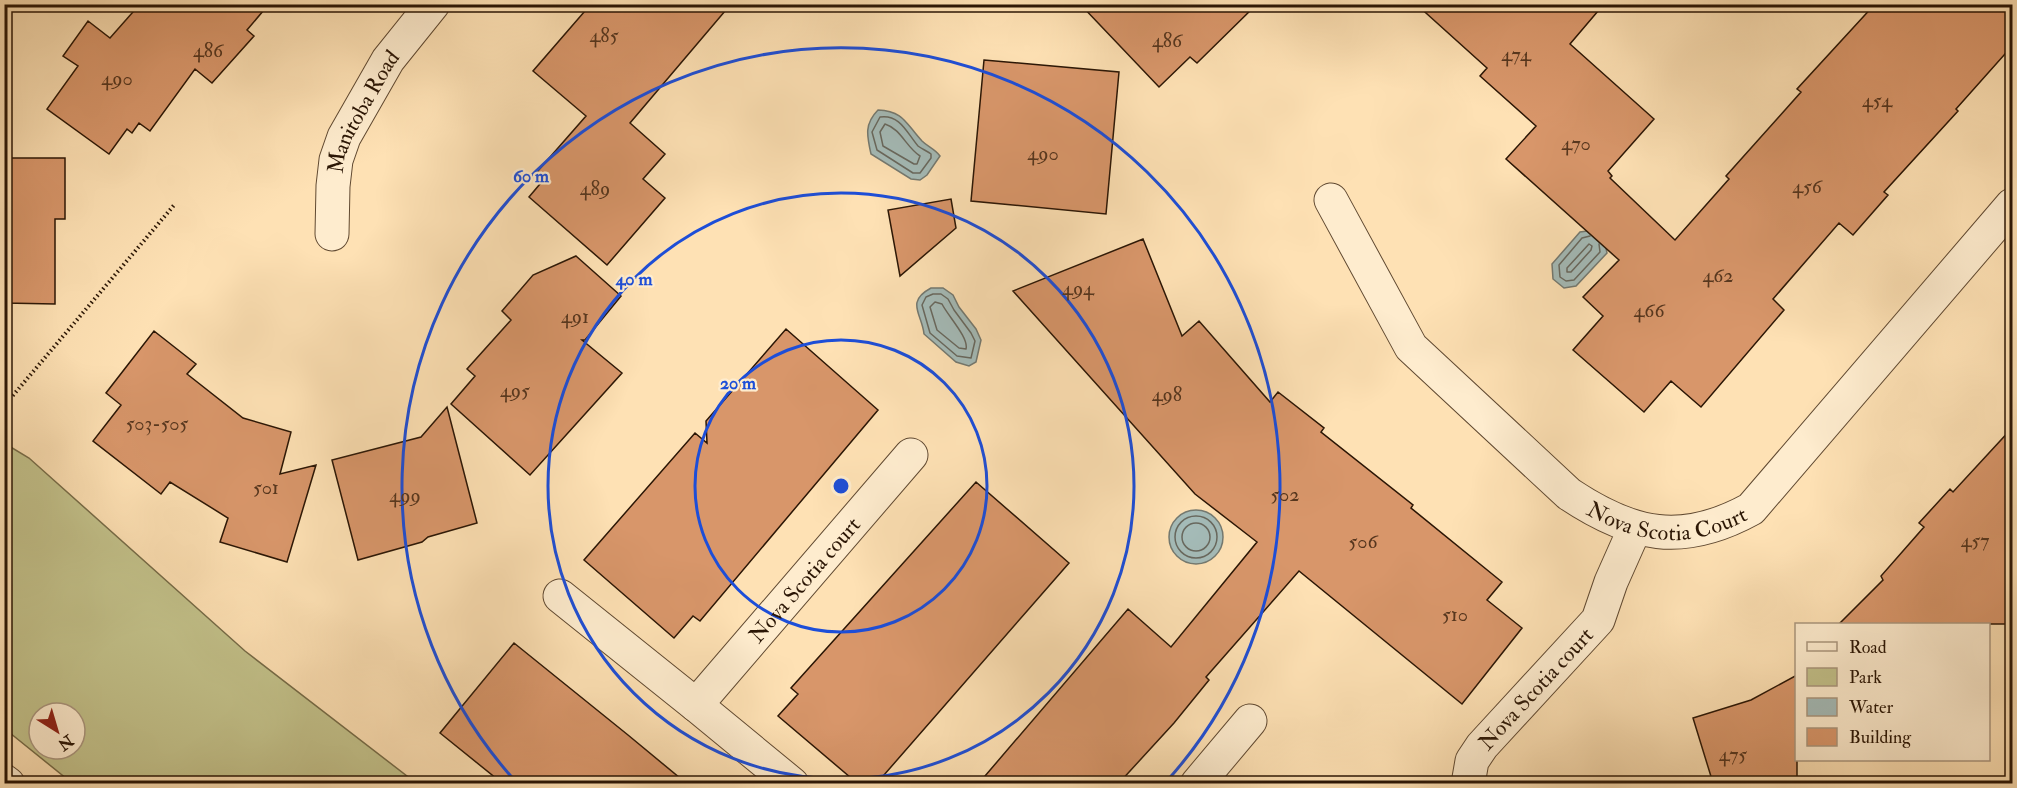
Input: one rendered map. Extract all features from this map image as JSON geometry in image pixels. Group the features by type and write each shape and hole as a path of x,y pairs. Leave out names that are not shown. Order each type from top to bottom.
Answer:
{"street":[{"name":"Manitoba Road","path":"332,234 336,160 344,137 388,60 433,4"},
{"name":"Nova Scotia Court","path":"1331,200 1412,348 1569,494 1597,513 1635,528 1671,532 1700,530 1728,522 1751,509 2013,205"},
{"name":"Nova Scotia court","path":"696,705 911,455"},
{"name":"Nova Scotia court","path":"1468,783 1472,761 1482,746 1598,621 1611,582 1635,528"},
{"path":"560,596 792,783"},
{"path":"1197,783 1250,722"}],"path":[{"path":"4,406 175,204"}],"green space":[{"path":"4,443 29,458 245,651 416,783 72,783 45,761 87,761 87,701 27,701 27,747 5,729"}],"water":[{"path":"878,110 899,116 922,141 940,156 927,175 920,180 911,179 871,154 868,131 870,120"},
{"path":"1595,230 1604,239 1607,253 1576,286 1564,288 1553,279 1552,264 1580,232"},
{"path":"931,288 943,288 953,295 976,329 981,340 976,362 969,366 956,362 924,334 917,303 923,293"},
{"path":"1191,510 1201,510 1211,514 1219,522 1223,537 1219,552 1211,560 1201,564 1191,564 1181,560 1173,552 1169,542 1169,532 1173,522 1181,514"}],"building":[{"path":"140,4 269,4 247,30 254,36 212,83 195,69 150,131 139,123 132,133 127,129 109,154 47,109 78,66 63,56 88,21 110,38"},
{"path":"591,4 731,4 630,123 665,154 643,179 665,198 607,265 529,197 545,178 537,172 586,116 533,71"},
{"path":"1080,4 1257,4 1197,63 1190,57 1159,87"},
{"path":"1416,4 1604,4 1570,44 1654,119 1608,171 1612,176 1610,178 1675,240 1729,179 1726,176 1801,92 1797,89 1875,4 2013,4 2013,45 1956,109 1958,111 1884,192 1888,195 1853,235 1839,223 1773,299 1784,310 1701,407 1671,381 1644,412 1573,350 1603,316 1583,297 1619,260 1506,159 1536,126 1480,76 1487,68"},
{"path":"984,60 1119,72 1106,214 971,201"},
{"path":"4,158 65,158 65,219 55,219 55,304 4,303"},
{"path":"951,199 956,228 900,276 888,210"},
{"path":"1143,239 1182,336 1199,321 1270,402 1278,392 1324,428 1321,432 1413,505 1411,508 1502,582 1487,600 1522,628 1462,704 1299,571 1206,677 1209,680 1174,723 1119,783 979,783 1128,609 1171,647 1257,542 1195,494 1013,291"},
{"path":"576,256 621,296 585,340 582,340 622,373 530,475 451,404 475,376 467,369 511,320 502,311 533,275"},
{"path":"786,329 878,410 700,621 693,616 674,638 584,560 695,433 707,443 706,421"},
{"path":"154,331 196,364 187,374 243,418 291,432 280,474 316,465 287,562 220,542 228,518 170,482 161,494 93,441 121,405 106,393"},
{"path":"447,407 477,523 428,537 422,542 358,560 332,460 421,437"},
{"path":"2013,427 2013,624 1840,623 1883,580 1881,576 1924,527 1919,523 1950,489 1953,492"},
{"path":"976,482 1069,563 877,783 857,783 778,716 798,694 791,688"},
{"path":"514,643 686,783 502,783 440,733"},
{"path":"1795,676 1797,783 1713,783 1693,718 1751,700"}]}
